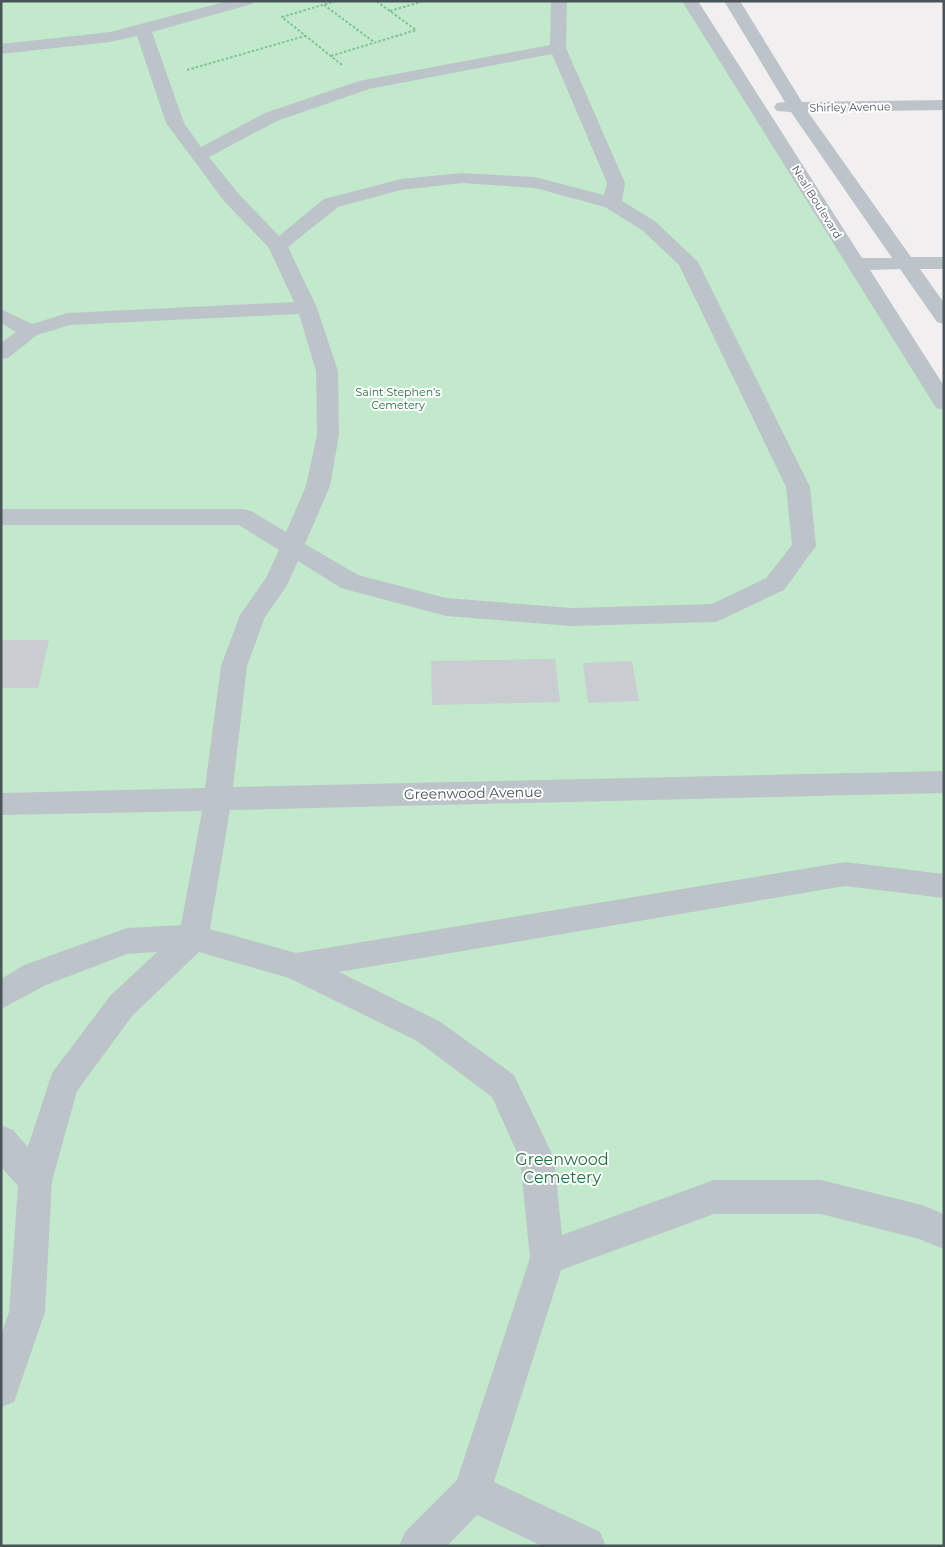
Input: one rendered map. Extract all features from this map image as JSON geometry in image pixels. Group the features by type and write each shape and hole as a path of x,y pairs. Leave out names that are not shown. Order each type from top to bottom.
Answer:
{"street":[{"path":"1,49 110,36 143,30 246,1"},
{"path":"559,1 558,48 616,182 612,203"},
{"name":"Neal Boulevard","path":"690,1 944,403"},
{"path":"732,1 797,108 944,318"},
{"path":"1,1389 27,1312 35,1181 63,1084 120,1006 194,937 218,799 234,666 253,615 278,581 318,486 328,435 327,370 308,308 278,246 231,197 198,156 175,123 143,30"},
{"path":"198,156 271,117 365,85 558,48"},
{"name":"Shirley Avenue","path":"757,107 944,105"},
{"path":"1,517 243,517 350,582 446,607 572,617 716,613 775,584 804,546 798,487 688,262 649,226 612,203 535,183 462,178 400,185 331,203 278,246"},
{"path":"856,264 944,263"},
{"path":"1,353 30,331 68,319 308,308"},
{"path":"1,315 30,331"},
{"name":"Greenwood Avenue","path":"1,804 944,782"},
{"path":"296,966 845,874 944,886"},
{"path":"1,995 35,975 127,941 194,937 296,966 428,1031 503,1086 537,1158 547,1258 472,1492 419,1546"},
{"path":"1,1141 35,1181"},
{"path":"547,1258 714,1197 821,1197 922,1222 944,1232"},
{"path":"472,1492 586,1546"}],"path":[{"path":"336,1 282,17 365,85"},
{"path":"330,56 416,30 376,1"},
{"path":"390,11 424,1"},
{"path":"324,5 374,43"},
{"path":"160,77 305,36"}],"green space":[{"path":"1,1 690,1 944,403 944,1546 1,1546"}],"building":[{"path":"2,640 49,640 38,688 1,688"},
{"path":"555,659 560,702 432,705 431,661"},
{"path":"632,661 639,701 588,703 583,663"}],"park label":[{"name":"Saint Stephen’s Cemetery","path":"398,398"},
{"name":"Greenwood Cemetery","path":"562,1168"}]}
